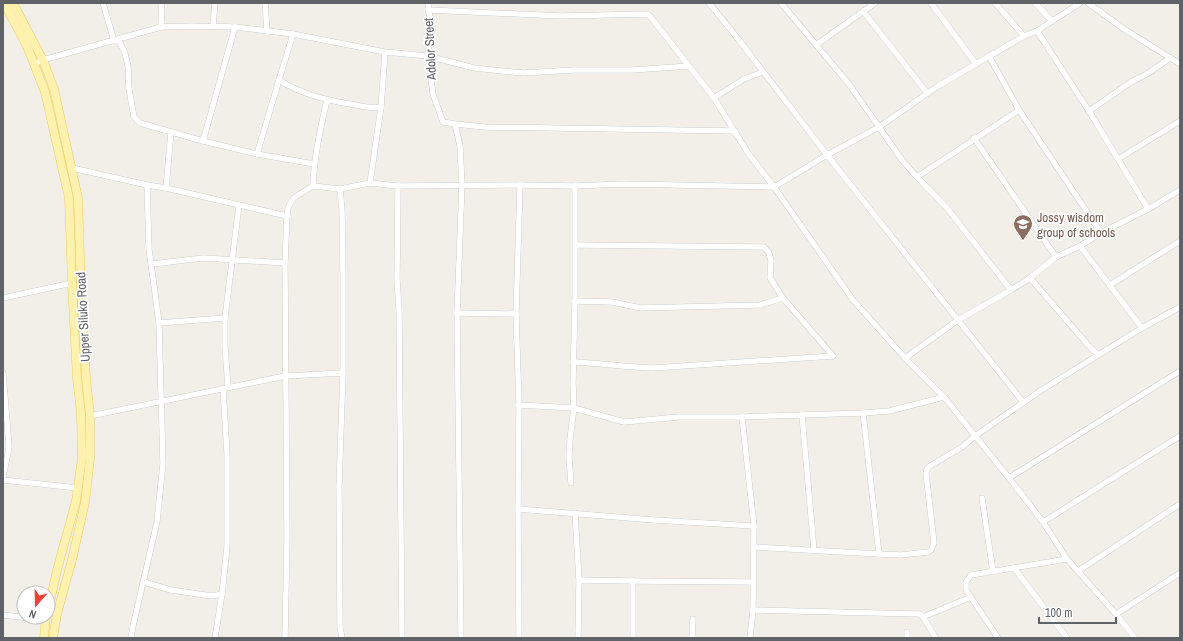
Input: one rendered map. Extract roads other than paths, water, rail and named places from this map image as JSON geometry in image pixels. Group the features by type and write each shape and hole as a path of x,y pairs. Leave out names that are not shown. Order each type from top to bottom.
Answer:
{"main road":[{"name":"Upper Siluko Road","path":"7,6 43,60 54,89 78,198 86,378 90,416 90,458 84,502 72,560 57,614 53,638"},
{"name":"Upper Siluko Road","path":"7,6 28,46 45,92 69,198 72,283 77,378 81,413 82,458 76,501 54,585"},
{"path":"44,638 45,625"}],"street":[{"path":"103,3 114,41"},
{"path":"161,27 162,3"},
{"path":"212,26 215,3"},
{"path":"265,3 268,31"},
{"name":"Adolor Street","path":"429,3 428,10 430,19 428,56 433,94 443,122 455,124"},
{"path":"709,3 827,155 1023,402"},
{"path":"816,45 875,3"},
{"path":"931,3 976,64"},
{"path":"995,3 1024,36"},
{"path":"1035,3 1052,21"},
{"path":"285,638 287,538 285,263 287,216 291,202 296,197 313,186 340,189 370,183 398,186 575,186 622,184 774,187 827,155 879,127 927,93 989,56 1037,30 1080,3"},
{"path":"1088,3 1124,29 1180,64"},
{"path":"784,5 849,84 902,160 947,208 1011,290"},
{"path":"428,10 560,16 649,15 714,98 748,153 774,187 853,300 905,358 944,397 1043,522 1067,559 1116,614 1135,638"},
{"path":"863,11 927,93"},
{"path":"34,64 43,60 161,27 212,26 235,27 293,34 385,52 428,56 474,68 523,73 574,70 632,70 689,66"},
{"path":"202,141 235,27"},
{"path":"1037,30 1089,111 1148,209"},
{"path":"257,154 293,34"},
{"path":"114,41 119,41 125,53 134,117 140,123 202,141 257,154 314,164"},
{"path":"370,183 380,107 385,52"},
{"path":"989,56 1019,110 1101,233"},
{"path":"1089,111 1131,82 1147,74 1170,58"},
{"path":"714,98 744,79 763,72"},
{"path":"279,80 292,88 327,100 370,108 380,107"},
{"path":"313,186 314,164 321,123 327,100"},
{"path":"917,177 974,138 1019,110"},
{"path":"1118,159 1180,121"},
{"path":"461,638 457,313 462,185 460,146 455,124 485,127 735,131"},
{"path":"166,188 172,132"},
{"path":"974,138 1056,257"},
{"path":"72,168 287,216"},
{"path":"131,638 157,522 163,463 160,323 148,234 147,185"},
{"path":"519,638 519,405 516,314 520,185"},
{"path":"398,186 396,279 399,309 402,638"},
{"path":"571,483 569,450 574,408 572,382 576,245 575,186"},
{"path":"340,189 342,210 343,273 343,373 339,487 340,627 342,638"},
{"path":"905,358 958,320 1030,278 1056,257 1080,246 1180,190"},
{"path":"214,638 222,594 227,547 225,318 240,205"},
{"path":"1110,286 1180,241"},
{"path":"573,362 653,368 833,356 784,298 770,278 771,261 769,253 764,247 576,245"},
{"path":"1080,246 1142,328"},
{"path":"152,264 203,258 285,263"},
{"path":"1030,278 1098,355"},
{"path":"3,298 72,283"},
{"path":"575,301 612,302 641,308 760,305 784,298"},
{"path":"754,547 901,555 928,552 931,550 934,543 926,473 930,466 962,447 1023,402 1142,328 1180,307"},
{"path":"457,313 516,314"},
{"path":"160,323 225,318"},
{"path":"1009,478 1180,371"},
{"path":"3,373 9,446 3,478 78,488"},
{"path":"90,416 286,376 343,373"},
{"path":"519,405 574,408 624,422 679,417 742,417 863,413 889,410 944,397"},
{"path":"863,413 879,554"},
{"path":"802,415 814,550"},
{"path":"742,417 754,526 753,610 750,638"},
{"path":"1043,522 1180,436"},
{"path":"982,498 993,572"},
{"path":"1078,571 1180,504"},
{"path":"518,509 654,520 754,526"},
{"path":"574,513 579,580 578,638"},
{"path":"998,638 966,590 966,582 971,575 1067,559"},
{"path":"1014,568 1067,638"},
{"path":"1116,614 1180,573"},
{"path":"579,580 633,582 753,582"},
{"path":"144,582 171,590 212,596 222,594"},
{"path":"633,582 633,638"},
{"path":"923,616 971,596"},
{"path":"753,610 920,614 923,616 936,638"},
{"path":"3,615 16,616"},
{"path":"692,619 692,638"},
{"path":"907,632 907,638"}],"place":[{"name":"Jossy wisdom group of schools","path":"1023,241"}]}
